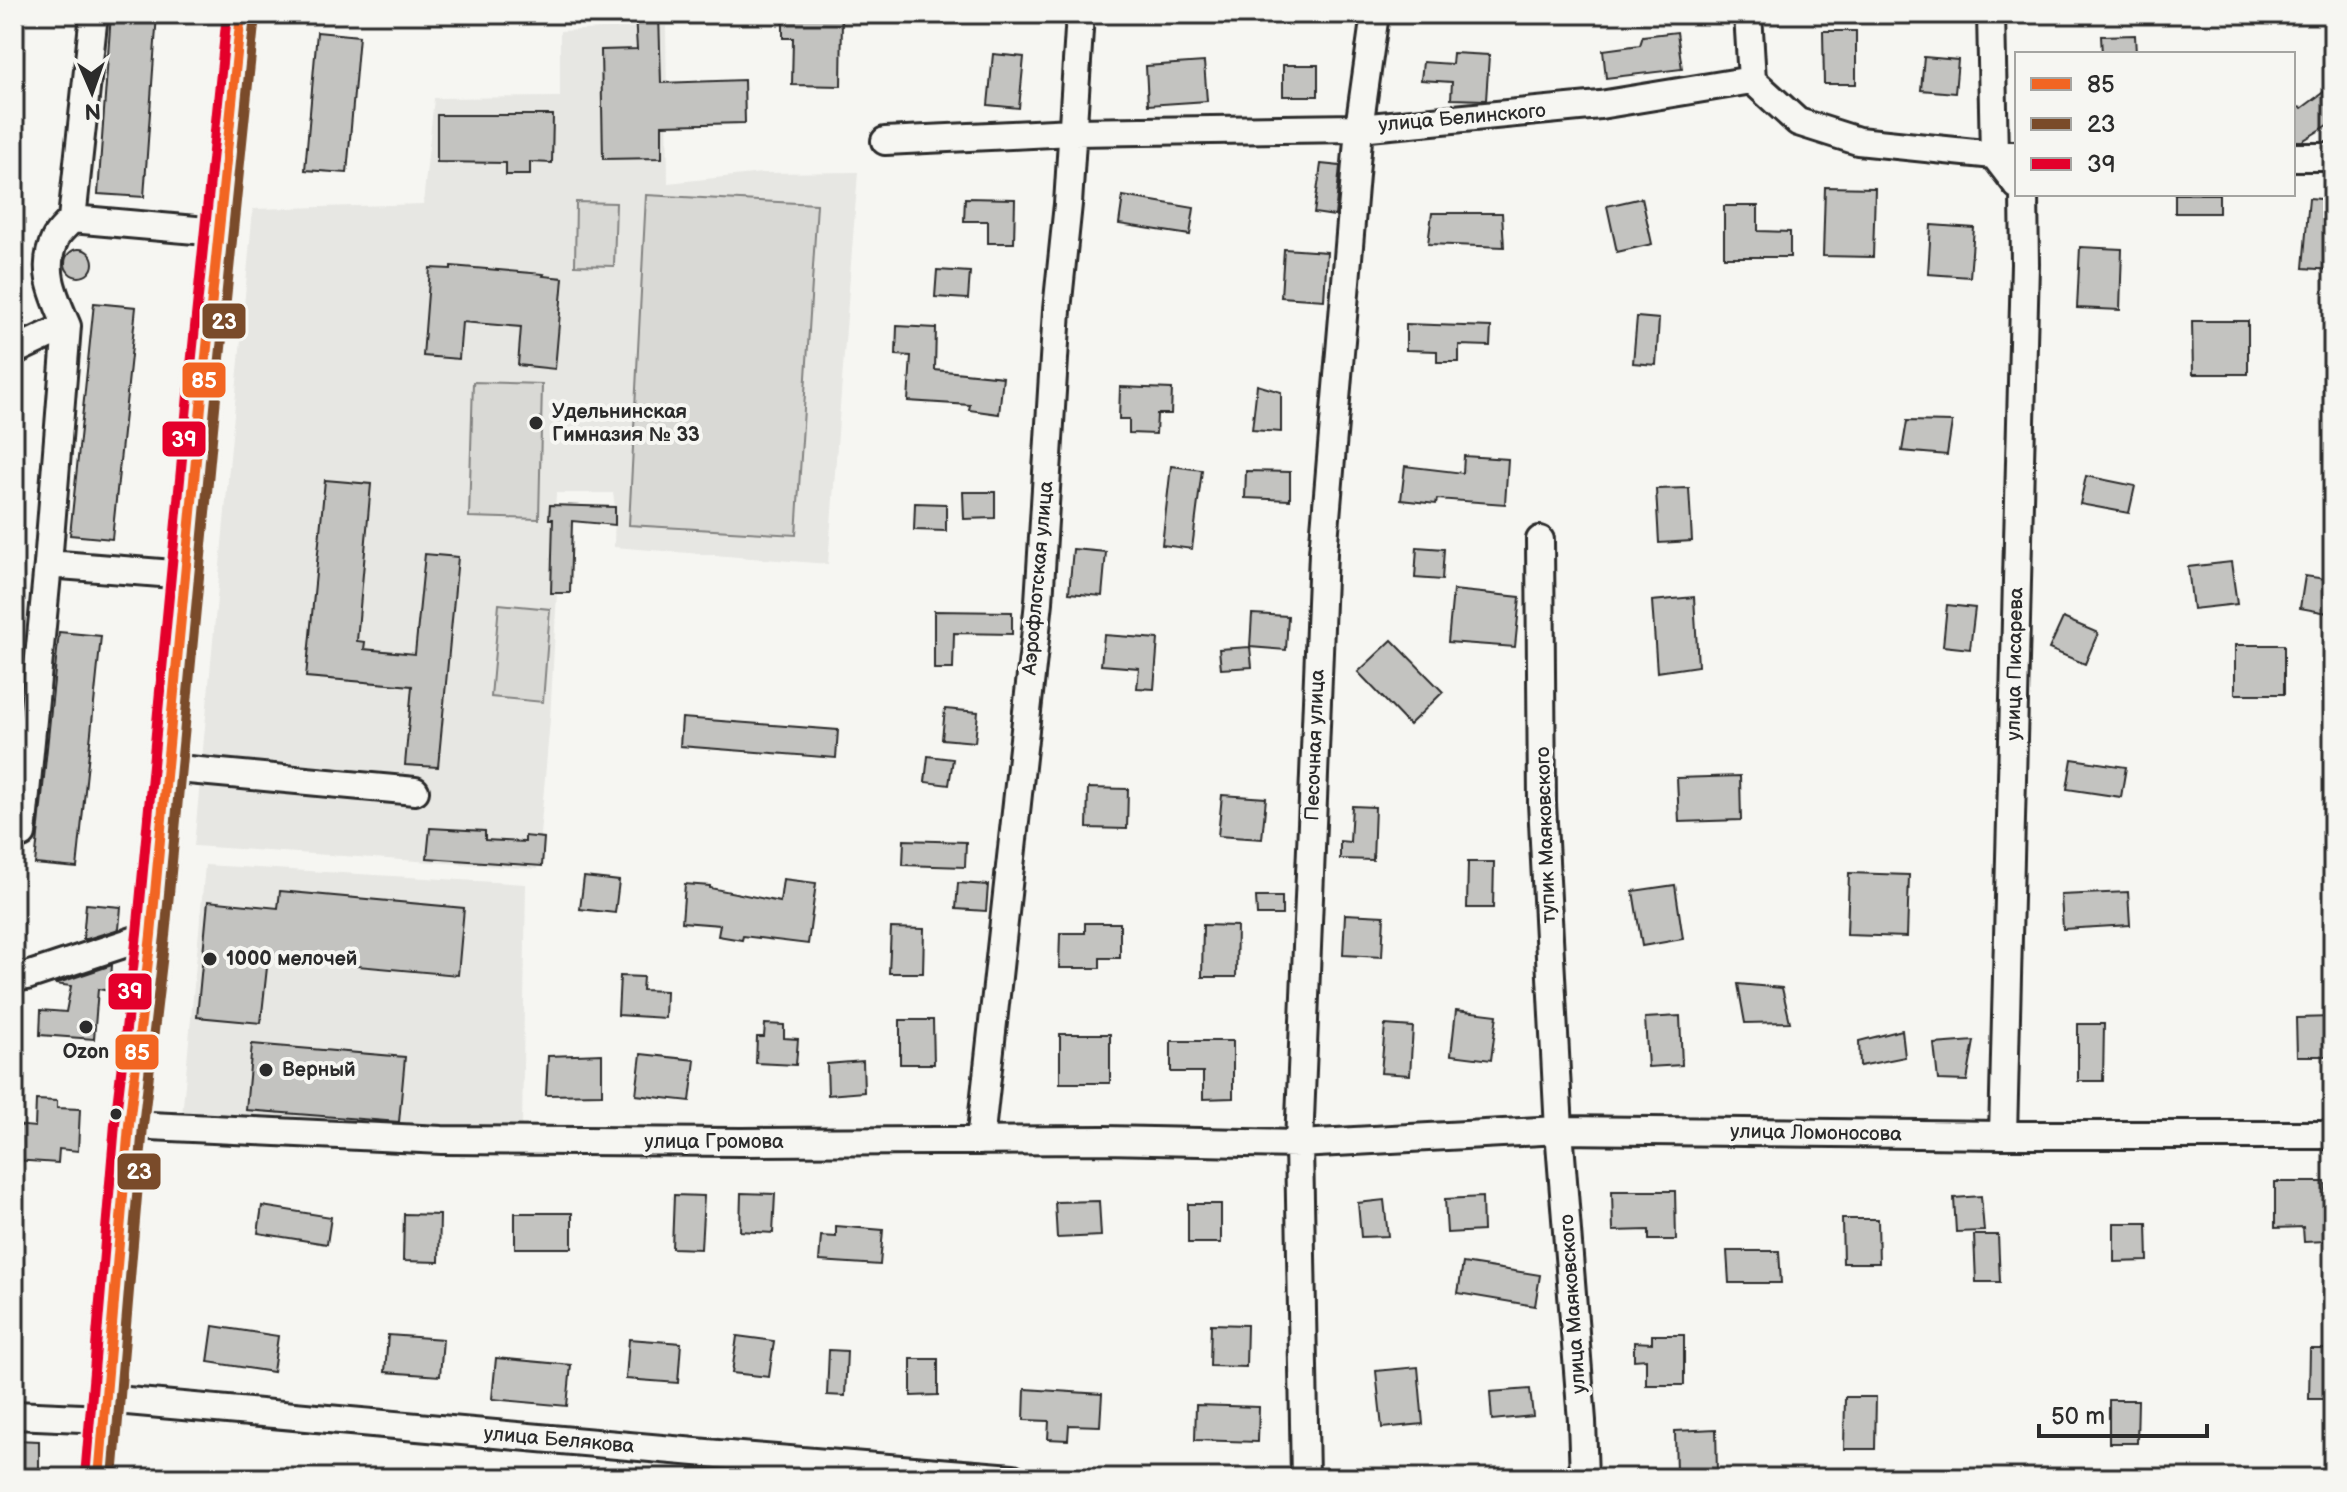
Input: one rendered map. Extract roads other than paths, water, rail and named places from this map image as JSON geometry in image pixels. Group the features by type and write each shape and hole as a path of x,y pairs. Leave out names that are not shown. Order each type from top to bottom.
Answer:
{"main road":[{"path":"99,1478 129,1125 151,935 241,14"}],"street":[{"path":"22,834 67,326 52,291 47,268 55,237 72,219 94,14"},
{"name":"Аэрофлотская улица","path":"980,1141 1039,602 1080,14"},
{"name":"Песочная улица","path":"1305,1478 1299,1144 1323,553 1359,128 1375,14"},
{"path":"1748,14 1752,80 1798,122 1858,141 2005,155"},
{"path":"1991,14 2005,155 2015,180"},
{"name":"улица Белинского","path":"885,141 1073,132 1359,128 1600,105 1752,80"},
{"path":"2295,157 2333,157"},
{"name":"улица Писарева","path":"2003,1135 2025,264 2024,196"},
{"path":"72,219 218,232"},
{"path":"14,351 67,326"},
{"name":"тупик Маяковского","path":"1540,540 1542,803 1559,1130"},
{"path":"48,564 186,575"},
{"path":"167,768 415,791"},
{"path":"14,978 40,973 151,935"},
{"name":"улица Громова","path":"129,1125 442,1140 1105,1140 1299,1144"},
{"name":"улица Ломоносова","path":"1299,1144 1559,1130 2333,1135"},
{"name":"улица Маяковского","path":"1559,1130 1584,1478"},
{"name":"улица Белякова","path":"14,1415 104,1409 739,1467 1013,1478"}],"place":[{"name":"Удельнинская Гимназия № 33","path":"536,423"},
{"name":"1000 мелочей","path":"210,959"},
{"name":"Ozon","path":"86,1027"},
{"name":"Верный","path":"266,1070"}]}
